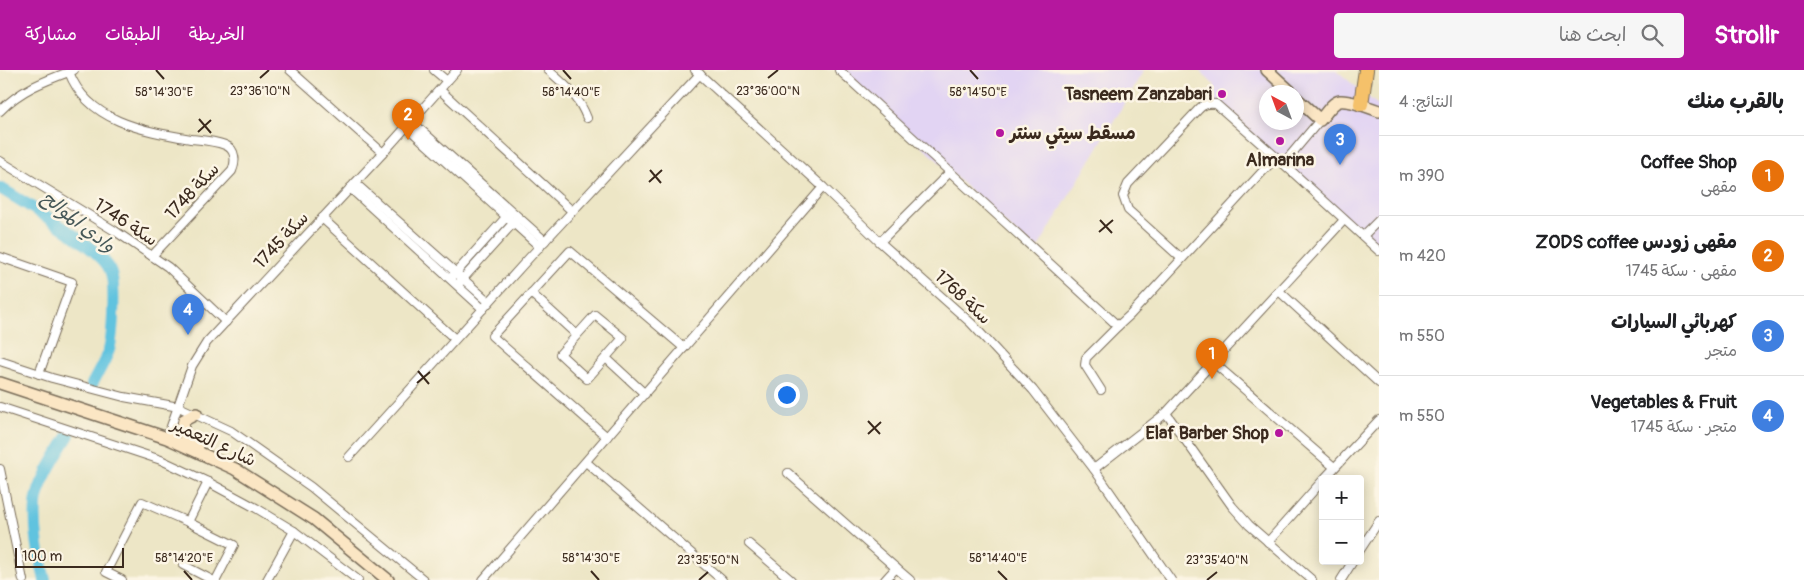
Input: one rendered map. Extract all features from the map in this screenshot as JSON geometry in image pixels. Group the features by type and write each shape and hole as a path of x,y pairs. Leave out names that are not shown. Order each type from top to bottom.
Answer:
{"highway":[{"path":"1362,104 1366,70"}],"main road":[{"path":"1267,70 1283,85"},
{"path":"1304,105 1320,120 1334,104 1340,101 1362,104 1379,110"},
{"name":"شارع التعمير","path":"0,383 167,438 235,469 314,519 388,580"},
{"path":"196,414 184,420 182,430 187,438 208,457"}],"street":[{"path":"290,70 383,153"},
{"path":"434,70 447,81"},
{"name":"سكة 1745","path":"167,438 189,375 201,350 457,70"},
{"path":"548,70 571,89 581,103 587,118"},
{"path":"839,70 1118,326"},
{"path":"0,111 28,88 72,71"},
{"name":"سكة 1748","path":"72,71 77,91 86,101 113,119 157,133 225,145 234,155 235,165 232,171 152,256"},
{"path":"349,457 698,72"},
{"name":"سكة 1768","path":"698,72 880,242 971,323 1033,390 1094,469 1170,580"},
{"path":"440,90 572,211"},
{"path":"1182,258 1128,210 1123,196 1128,184 1198,110 1206,104 1216,104 1379,251"},
{"path":"1283,164 1320,120"},
{"path":"409,124 542,244"},
{"path":"1101,390 1085,365 1086,358 1130,315 1276,157"},
{"name":"سكة 1746","path":"0,160 115,231 168,267 226,322"},
{"path":"880,242 950,172"},
{"path":"352,186 489,302"},
{"path":"352,186 483,309"},
{"path":"483,580 823,187"},
{"path":"450,279 509,214"},
{"path":"322,218 455,339"},
{"path":"457,285 516,220"},
{"path":"1094,469 1166,413 1344,220"},
{"path":"1363,236 1379,220"},
{"path":"607,438 492,336 570,251 684,348"},
{"path":"0,257 72,282 39,374"},
{"path":"1279,291 1379,383"},
{"path":"531,293 577,335"},
{"path":"595,316 623,338 587,378 560,354 577,335 595,316"},
{"path":"606,358 645,394"},
{"path":"0,361 39,374 124,397 179,408 231,431 311,486 424,580"},
{"path":"1214,362 1334,467"},
{"path":"0,407 161,460 208,482 294,531 358,580"},
{"path":"1166,413 1232,506 1249,526 1312,580"},
{"path":"1327,475 1379,420"},
{"path":"586,462 722,580"},
{"path":"0,469 23,580"},
{"path":"788,473 910,580"},
{"path":"188,522 208,482"},
{"path":"1268,542 1319,484"},
{"path":"122,580 106,572 142,502 234,545 214,580 183,564"},
{"path":"1364,544 1379,521"},
{"path":"268,580 294,531"},
{"path":"749,544 791,580"},
{"path":"1341,580 1350,565"},
{"path":"885,580 896,568"}],"shaded area":[{"path":"839,70 1144,70 1036,251"},
{"path":"1199,70 1336,70 1379,106 1379,251 1276,157 1206,97 1214,85"}],"waterway":[{"name":"وادي الموالح","path":"0,188 77,238 93,250 110,270 113,286 113,322 109,350 92,384"},
{"name":"وادي الموالح","path":"45,580 38,542 36,504 44,477 69,435"}],"place":[{"name":"Tasneem Zanzabari","path":"1222,94"},
{"name":"مسقط سيتي سنتر","path":"1000,133"},
{"name":"مقهى زودس ZODS coffee","path":"408,140"},
{"name":"Almarina","path":"1280,141"},
{"name":"كهربائي السيارات","path":"1340,165"},
{"name":"Vegetables & Fruit","path":"188,335"},
{"name":"Coffee Shop","path":"1212,379"},
{"name":"Elaf Barber Shop","path":"1279,433"}]}
